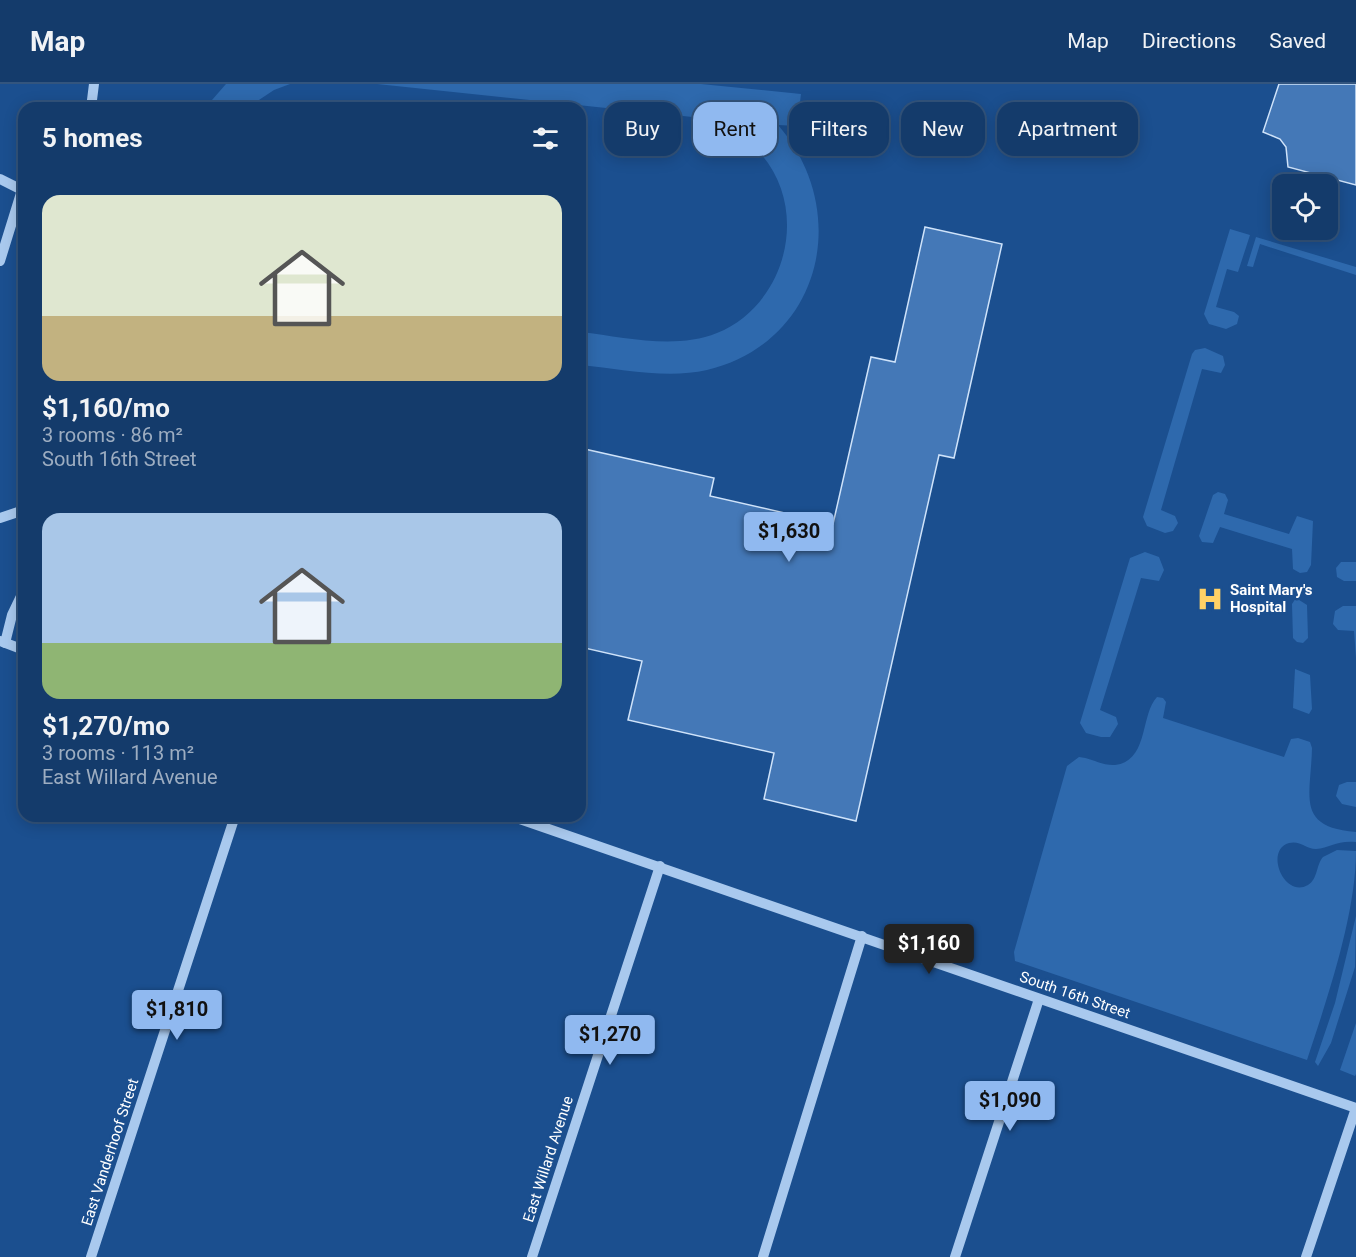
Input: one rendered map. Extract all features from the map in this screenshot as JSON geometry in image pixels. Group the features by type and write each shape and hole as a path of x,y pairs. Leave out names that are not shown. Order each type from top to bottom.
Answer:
{"street":[{"path":"92,102 94,84"},
{"path":"0,179 18,188"},
{"path":"0,261 18,206"},
{"path":"0,518 18,512"},
{"path":"18,602 2,642 18,648"},
{"name":"East Vanderhoof Street","path":"91,1257 234,822"},
{"name":"South 16th Street","path":"529,822 1356,1108"},
{"name":"East Willard Avenue","path":"532,1257 660,866"},
{"path":"763,1257 862,936"},
{"path":"955,1257 1039,999"},
{"path":"1306,1257 1356,1108"}],"shaded area":[{"path":"226,84 290,84 274,90 256,102 210,102"},
{"path":"377,84 701,84 801,94 800,102 789,102 789,126 778,125 789,141 789,156 799,156 801,159 814,195 819,232 814,269 800,303 777,332 746,355 707,370 692,373 628,371 586,366 586,333 649,341 684,341 701,338 717,333 741,320 760,301 774,279 784,254 787,228 784,201 776,176 762,156 777,156 777,102 693,102 693,117 681,116 681,102 604,102 604,108 586,106 586,102 549,102"},
{"path":"1230,229 1250,235 1238,272 1227,269 1216,307 1234,312 1239,316 1237,324 1226,329 1209,324 1204,314"},
{"path":"1256,237 1356,267 1356,275 1260,244 1253,267 1247,266"},
{"path":"1205,348 1223,356 1225,365 1221,373 1202,369 1161,510 1175,516 1178,523 1173,531 1165,533 1147,526 1143,517 1192,354 1195,350"},
{"path":"1218,492 1225,494 1228,500 1224,514 1289,534 1297,516 1313,521 1311,565 1307,572 1300,573 1293,569 1292,549 1220,527 1213,543 1202,542 1199,536 1213,495"},
{"path":"1145,552 1159,557 1164,570 1159,581 1141,578 1100,710 1116,717 1118,724 1110,737 1086,733 1080,723 1130,558"},
{"path":"1341,562 1356,562 1356,581 1344,581 1337,577 1336,568"},
{"path":"1296,598 1307,605 1308,638 1303,643 1293,638 1292,604"},
{"path":"1343,606 1356,606 1356,658 1354,631 1338,630 1333,624 1335,611"},
{"path":"1295,669 1310,675 1312,709 1309,714 1293,708"},
{"path":"1157,697 1163,698 1166,702 1163,718 1284,757 1291,739 1298,738 1310,742 1312,748 1309,794 1315,816 1323,824 1356,832 1356,842 1344,842 1316,849 1289,843 1282,847 1278,854 1280,872 1285,880 1299,888 1311,882 1323,857 1337,850 1356,851 1355,876 1346,929 1307,1060 1015,961 1014,952 1067,766 1079,757 1110,765 1126,762 1139,746 1148,715"},
{"path":"1356,782 1356,807 1342,804 1336,796 1339,785"},
{"path":"1356,916 1355,967 1331,1043 1318,1066 1315,1062 1335,1003"},
{"path":"1356,1023 1356,1074 1355,1076 1340,1070"}],"building":[{"path":"1279,84 1356,84 1356,185 1338,180 1338,174 1314,174 1288,167 1286,147 1280,139 1263,132"},
{"path":"925,227 1002,244 954,458 939,455 856,821 764,799 774,753 628,720 642,661 586,648 586,449 714,478 710,496 833,524 871,357 895,362"}],"place":[{"name":"Saint Mary's Hospital","path":"1210,599"}]}
